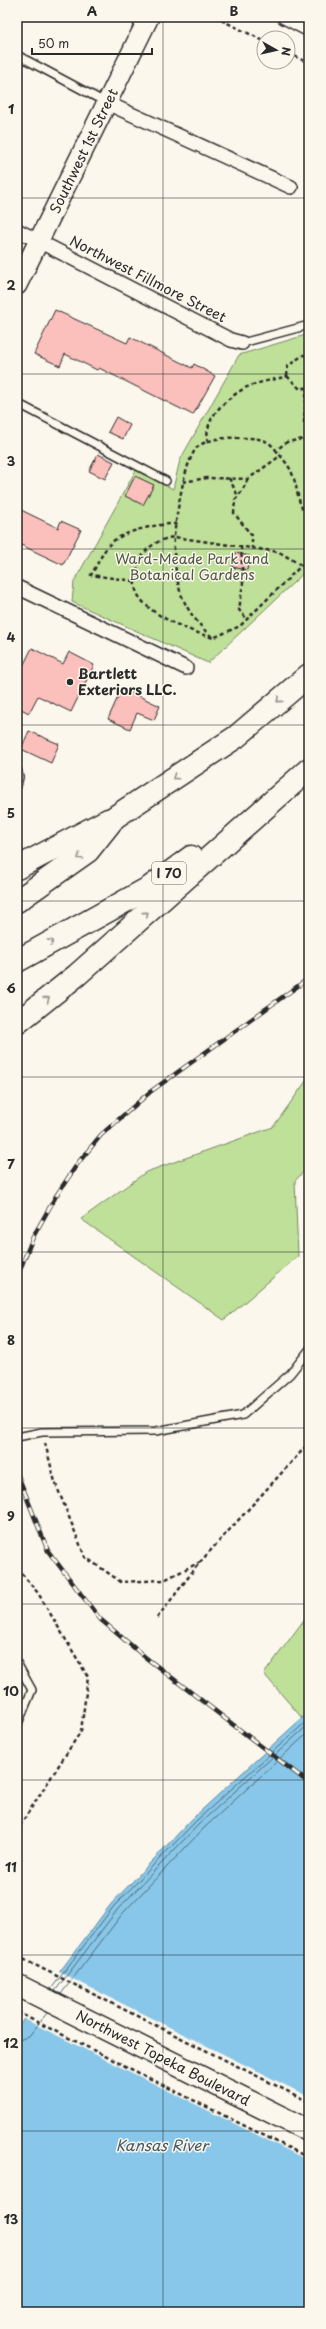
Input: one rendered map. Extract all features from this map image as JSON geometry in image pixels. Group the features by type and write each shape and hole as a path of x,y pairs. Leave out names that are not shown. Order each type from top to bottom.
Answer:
{"highway":[{"path":"17,868 115,817 236,736 309,675"},
{"path":"17,1023 77,975 309,768"},
{"name":"I 70","path":"17,961 149,888 309,768"},
{"path":"17,900 88,851 115,817"}],"main road":[{"name":"Northwest Topeka Boulevard","path":"17,1985 309,2131"}],"street":[{"name":"Southwest 1st Street","path":"17,285 40,242 149,17"},
{"path":"284,17 309,30"},
{"path":"107,103 291,187"},
{"name":"Northwest Fillmore Street","path":"17,230 231,340 242,343"},
{"path":"17,587 186,668"}],"lane":[{"path":"17,55 107,103"},
{"path":"242,343 309,326"},
{"path":"17,402 166,481"},
{"path":"17,769 19,777 17,786"},
{"path":"17,1437 42,1432 156,1431 242,1415 290,1374 309,1350"},
{"path":"17,1663 32,1690 17,1726"}],"path":[{"path":"215,17 256,37"},
{"path":"296,57 309,63"},
{"path":"287,376 288,366 303,355 309,356"},
{"path":"287,376 300,389 308,387 304,423"},
{"path":"208,442 206,431 218,408 246,388 287,376"},
{"path":"305,408 309,407"},
{"path":"213,638 193,620 180,592 174,537 183,482 189,460 199,445 225,437 256,438 270,442 291,471 299,494 301,510 309,518"},
{"path":"276,450 287,442 309,438"},
{"path":"252,548 252,536 234,513 234,500 248,479 280,456"},
{"path":"183,482 208,478 248,479"},
{"path":"230,478 238,496"},
{"path":"134,580 91,575 111,542 140,529 163,523 177,524"},
{"path":"301,565 279,552 174,537 161,538 142,556 134,580 136,592 144,603 176,626 213,638 240,626 309,558"},
{"path":"241,546 244,583 239,610 247,619"},
{"path":"42,1432 54,1482 85,1557 121,1582 164,1580 200,1562"},
{"path":"158,1618 200,1562 309,1443"},
{"path":"17,1568 38,1593 88,1677 81,1731 17,1830"},
{"path":"17,1956 309,2102"},
{"path":"17,2012 309,2158"}],"green space":[{"name":"Ward-Meade Park and Botanical Gardens","path":"309,334 309,568 208,663 72,602 74,582 136,470 173,489 180,460 239,355"},
{"path":"309,1077 309,1165 295,1181 298,1256 224,1320 81,1219 146,1172 273,1127"},
{"path":"309,1613 309,1714 302,1718 264,1674"}],"water":[{"name":"Kansas River","path":"309,1714 309,2312 17,2312 17,2028 111,1904 193,1818 302,1718"}],"pier":[{"path":"57,1971 309,2097 309,2161 22,2018"}],"building":[{"path":"55,310 127,343 130,337 192,368 194,364 215,376 193,415 99,368 97,370 65,354 60,366 34,354"},
{"path":"116,417 130,425 123,439 108,432"},
{"path":"98,454 114,462 105,479 89,471"},
{"path":"135,476 154,485 143,505 125,496"},
{"path":"17,508 58,528 61,521 81,530 63,565 17,543"},
{"path":"235,553 250,556 247,570 232,567"},
{"path":"32,648 63,664 69,652 94,665 71,712 38,696 29,713 17,707 17,678"},
{"path":"122,688 160,706 154,720 137,713 130,729 108,719"},
{"path":"29,731 59,744 51,763 21,749"}],"railway":[{"path":"17,1277 33,1237 56,1196 78,1163 101,1135 150,1092 309,978"},
{"path":"17,1473 48,1551 100,1619 145,1657 309,1783"}],"place":[{"name":"Bartlett Exteriors LLC.","path":"70,682"}]}
